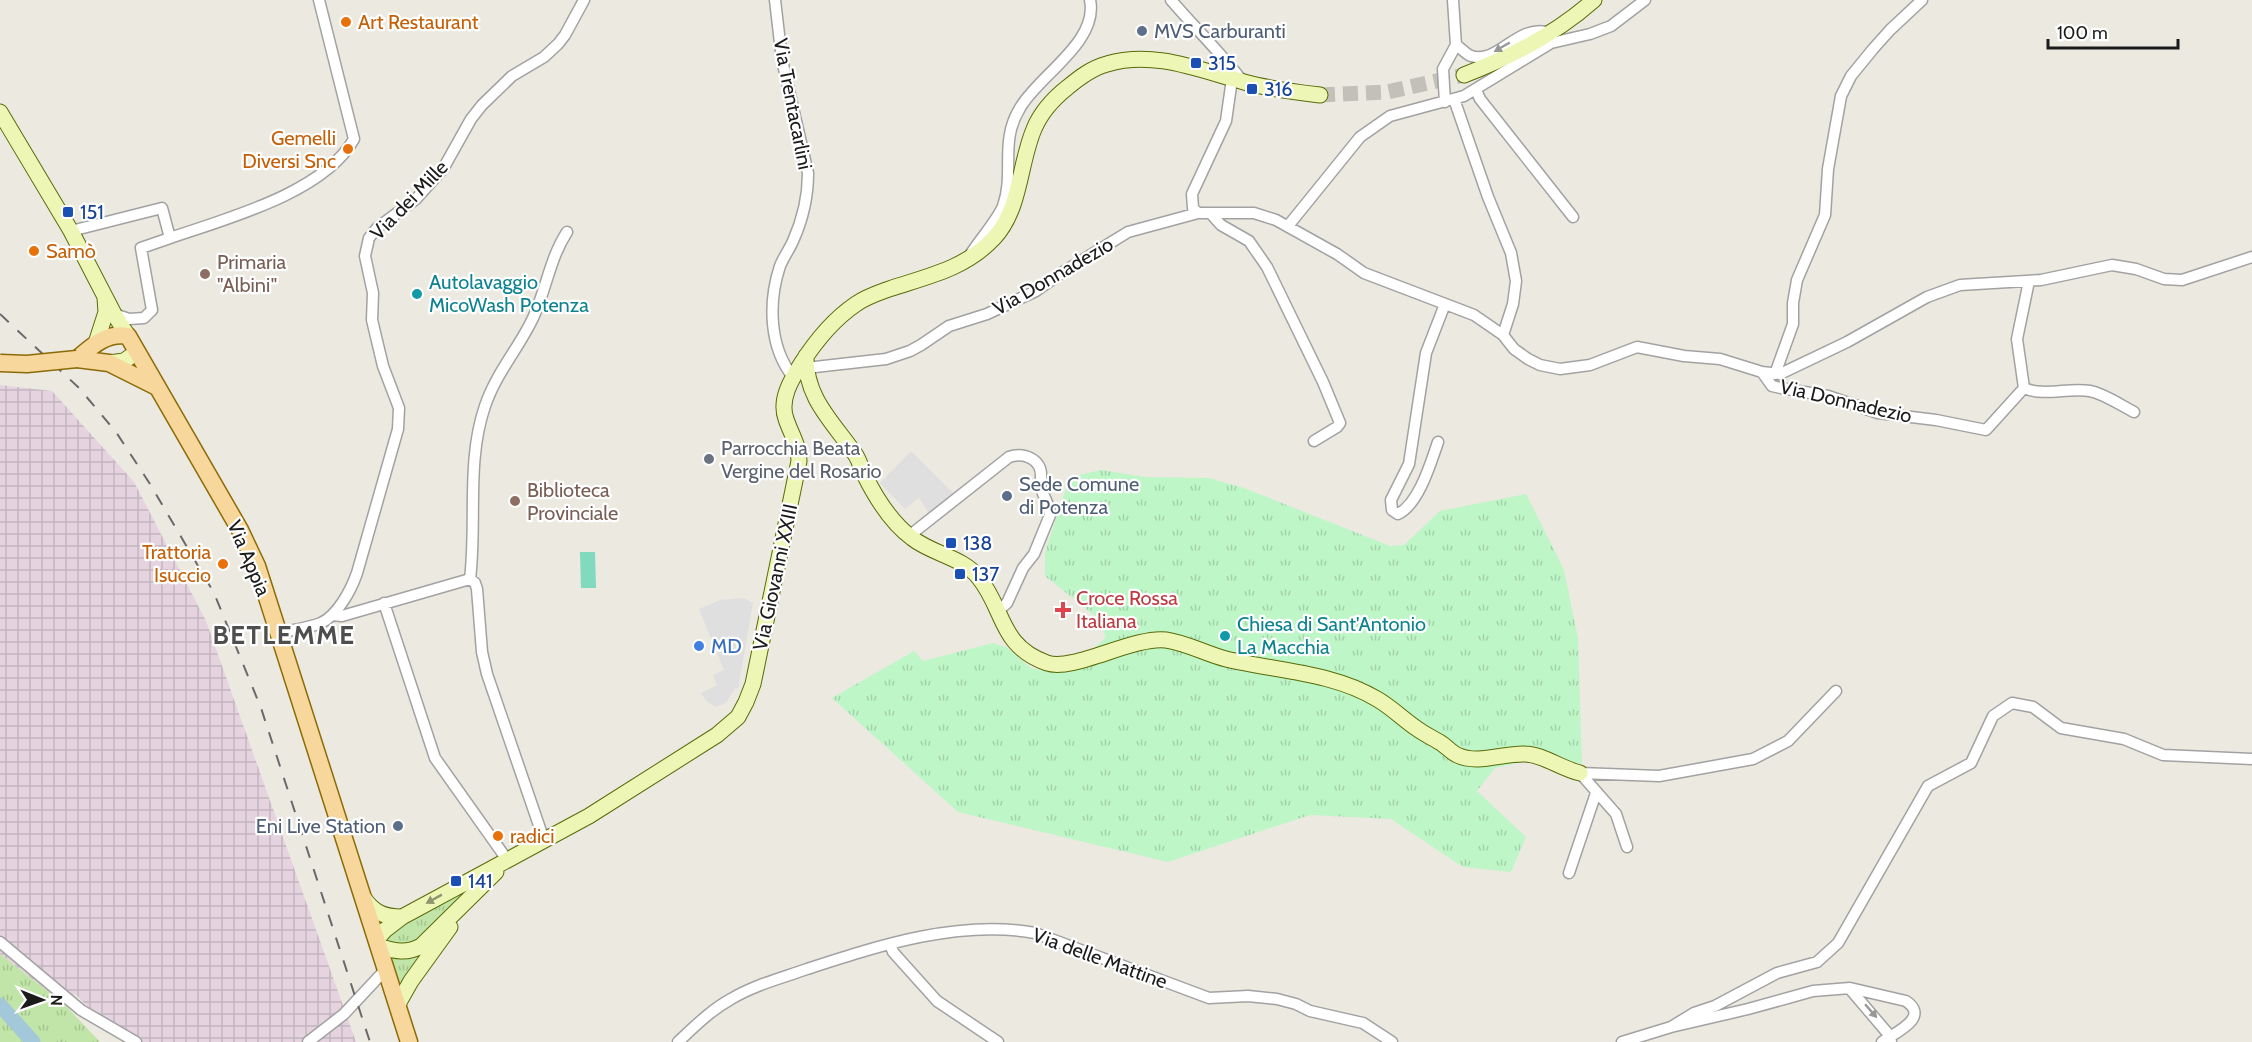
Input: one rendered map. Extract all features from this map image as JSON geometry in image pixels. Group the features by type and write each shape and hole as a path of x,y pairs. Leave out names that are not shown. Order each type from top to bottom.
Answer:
{"main road":[{"path":"1464,75 1513,54 1550,33 1594,0"},
{"path":"784,402 795,394 831,326 856,304 875,294 944,272 978,253 996,237 1007,219 1034,130 1044,110 1078,79 1106,64 1130,59 1152,58 1270,89 1320,95"},
{"name":"Via Appia","path":"0,112 71,231 114,314 240,530 257,566 409,1042"},
{"path":"96,343 106,312 104,295"},
{"path":"77,358 96,343 118,334 128,336"},
{"path":"0,363 27,364 77,358 109,363 124,361 137,352"},
{"path":"109,363 157,388"},
{"path":"793,378 798,388 806,375"},
{"path":"793,378 806,375"},
{"path":"806,375 820,405 857,456 865,477 901,529 909,536 970,569 980,578 1009,635 1018,647 1046,662 1056,665 1163,640 1220,657 1347,685 1377,699 1457,754 1471,759 1527,754 1580,773"},
{"path":"784,402 793,378"},
{"name":"Via Giovanni XXIII","path":"506,862 589,816 717,735 732,724 742,709 753,684 799,461 799,450 786,419 784,402"},
{"path":"506,862 416,949 403,952 378,943 385,930 402,917 506,862"},
{"path":"398,1004 411,981 473,895"},
{"path":"363,897 376,912 402,917"}],"street":[{"path":"114,314 129,319 144,318 152,310 141,248 258,208 308,184 335,162 350,146 354,139 319,0"},
{"name":"Via dei Mille","path":"332,615 357,573 400,420 399,408 383,366 372,321 373,293 365,256 369,238 377,228 416,199 443,169 471,119 482,105 512,76 544,57 558,44 584,0"},
{"name":"Via Trentacarlini","path":"775,0 782,60 808,173 799,224 779,272 773,316 777,350 784,367 793,378"},
{"path":"966,261 1002,207 1007,184 1008,134 1020,106 1083,37 1091,6 1090,0"},
{"path":"1172,0 1195,29 1226,59 1237,80 1226,121 1192,194 1194,208 1198,213"},
{"path":"1453,0 1456,45 1443,69 1449,100 1511,253 1516,281 1513,304 1503,335"},
{"path":"1287,226 1360,137 1390,116 1476,90 1551,44 1611,26 1645,0"},
{"path":"1775,374 1793,324 1793,303 1797,280 1825,215 1828,170 1841,96 1851,76 1873,49 1922,0"},
{"path":"1456,45 1470,56 1487,56 1529,32 1540,30 1550,33"},
{"path":"1476,90 1480,99 1573,217"},
{"path":"71,231 162,208 170,238"},
{"name":"Via Donnadezio","path":"806,375 886,359 910,351 949,326 987,314 1036,291 1128,232 1198,213 1212,215 1254,213 1287,226 1337,254 1364,273 1474,315 1503,335 1514,349 1528,359 1539,365 1560,369 1590,365 1637,347 1684,356 1720,359 1775,374 1786,372 1812,360 1927,297 1948,288 1976,283 2029,281 2112,265 2136,269 2164,279 2182,280 2252,257"},
{"path":"1212,215 1221,225 1249,242 1267,267 1323,382 1340,423 1314,441"},
{"path":"544,840 499,715 482,652 477,589 471,579 473,475 480,422 494,382 534,316 556,249 567,232"},
{"path":"2029,281 2017,339 2024,388 2034,392 2075,390 2092,392 2134,412"},
{"path":"1438,442 1417,494 1402,512 1394,513 1391,500 1403,479 1412,447 1426,354 1445,304"},
{"name":"Via Donnadezio","path":"1762,372 1772,386 1828,396 1878,413 1936,420 1986,430 2024,388"},
{"path":"909,536 1010,457 1024,455 1031,458 1040,469 1041,490 1050,515 1034,554 1023,568 1007,603 997,612"},
{"path":"278,633 321,622 332,615 342,616 471,579"},
{"path":"384,603 435,758 506,862"},
{"path":"1580,773 1659,776 1753,759 1788,741 1836,691"},
{"path":"1671,1027 1694,1013 1715,1006 1777,973 1817,962 1838,943 1928,786 1971,763 1993,716 2012,703 2033,707 2061,728 2124,738 2163,755 2252,759"},
{"path":"1580,773 1616,814 1627,847"},
{"path":"1569,873 1596,793"},
{"name":"Via delle Mattine","path":"678,1042 708,1014 743,992 872,948 953,933 1023,931 1059,942 1209,998 1248,996 1277,999 1310,1011 1363,1023 1392,1042"},
{"path":"0,942 81,1010 136,1042"},
{"path":"890,944 894,952 937,1001 998,1042"},
{"path":"308,1042 344,1014 387,968"},
{"path":"1622,1042 1671,1027 1813,991 1850,988 1910,1004 1914,1012 1912,1021 1889,1038 1850,988"}],"shaded area":[{"path":"0,385 52,391 134,482 206,621 356,1042 123,1042 75,994 63,1003 0,954"},
{"path":"911,451 954,494 931,516 919,498 905,509 880,483"},
{"path":"744,598 753,603 738,689 735,688 726,703 716,707 707,702 701,693 717,685 713,675 724,670 699,609 720,600"}],"green space":[{"path":"1101,470 1145,477 1209,478 1244,488 1390,546 1404,545 1440,511 1526,494 1564,570 1578,638 1582,764 1547,756 1495,768 1477,791 1526,837 1511,872 1463,867 1391,819 1310,815 1168,862 958,812 832,698 914,651 923,661 993,643 1006,647 1031,668 1051,672 1073,668 1106,637 1096,617 1045,576 1045,552 1070,477"},
{"path":"580,552 595,552 596,588 581,588"},
{"path":"473,886 416,945 385,943 391,931"},
{"path":"451,922 401,983 399,982 388,955"},
{"path":"0,954 63,1003 100,1042 0,1042"}],"waterway":[{"path":"0,1005 33,1042"}],"tunnel":[{"path":"1320,95 1387,92 1464,75"}],"railway":[{"path":"0,314 79,388 116,432 150,484 214,593 261,708 370,1042"}],"place":[{"name":"Art Restaurant","path":"346,22"},
{"name":"MVS Carburanti","path":"1142,31"},
{"name":"315","path":"1196,63"},
{"name":"316","path":"1252,89"},
{"name":"Gemelli Diversi Snc","path":"348,149"},
{"name":"151","path":"68,212"},
{"name":"Samò","path":"34,251"},
{"name":"Primaria \"Albini\"","path":"205,274"},
{"name":"Autolavaggio MicoWash Potenza","path":"417,294"},
{"name":"Parrocchia Beata Vergine del Rosario","path":"709,459"},
{"name":"Sede Comune di Potenza","path":"1007,496"},
{"name":"Biblioteca Provinciale","path":"515,501"},
{"name":"138","path":"951,543"},
{"name":"Trattoria Isuccio","path":"223,564"},
{"name":"137","path":"960,574"},
{"name":"Croce Rossa Italiana","path":"1063,610"},
{"name":"Chiesa di Sant'Antonio La Macchia","path":"1225,636"},
{"name":"MD","path":"699,646"},
{"name":"Eni Live Station","path":"398,826"},
{"name":"radici","path":"498,836"},
{"name":"141","path":"456,881"}],"district":[{"name":"BETLEMME","path":"284,635"}]}
